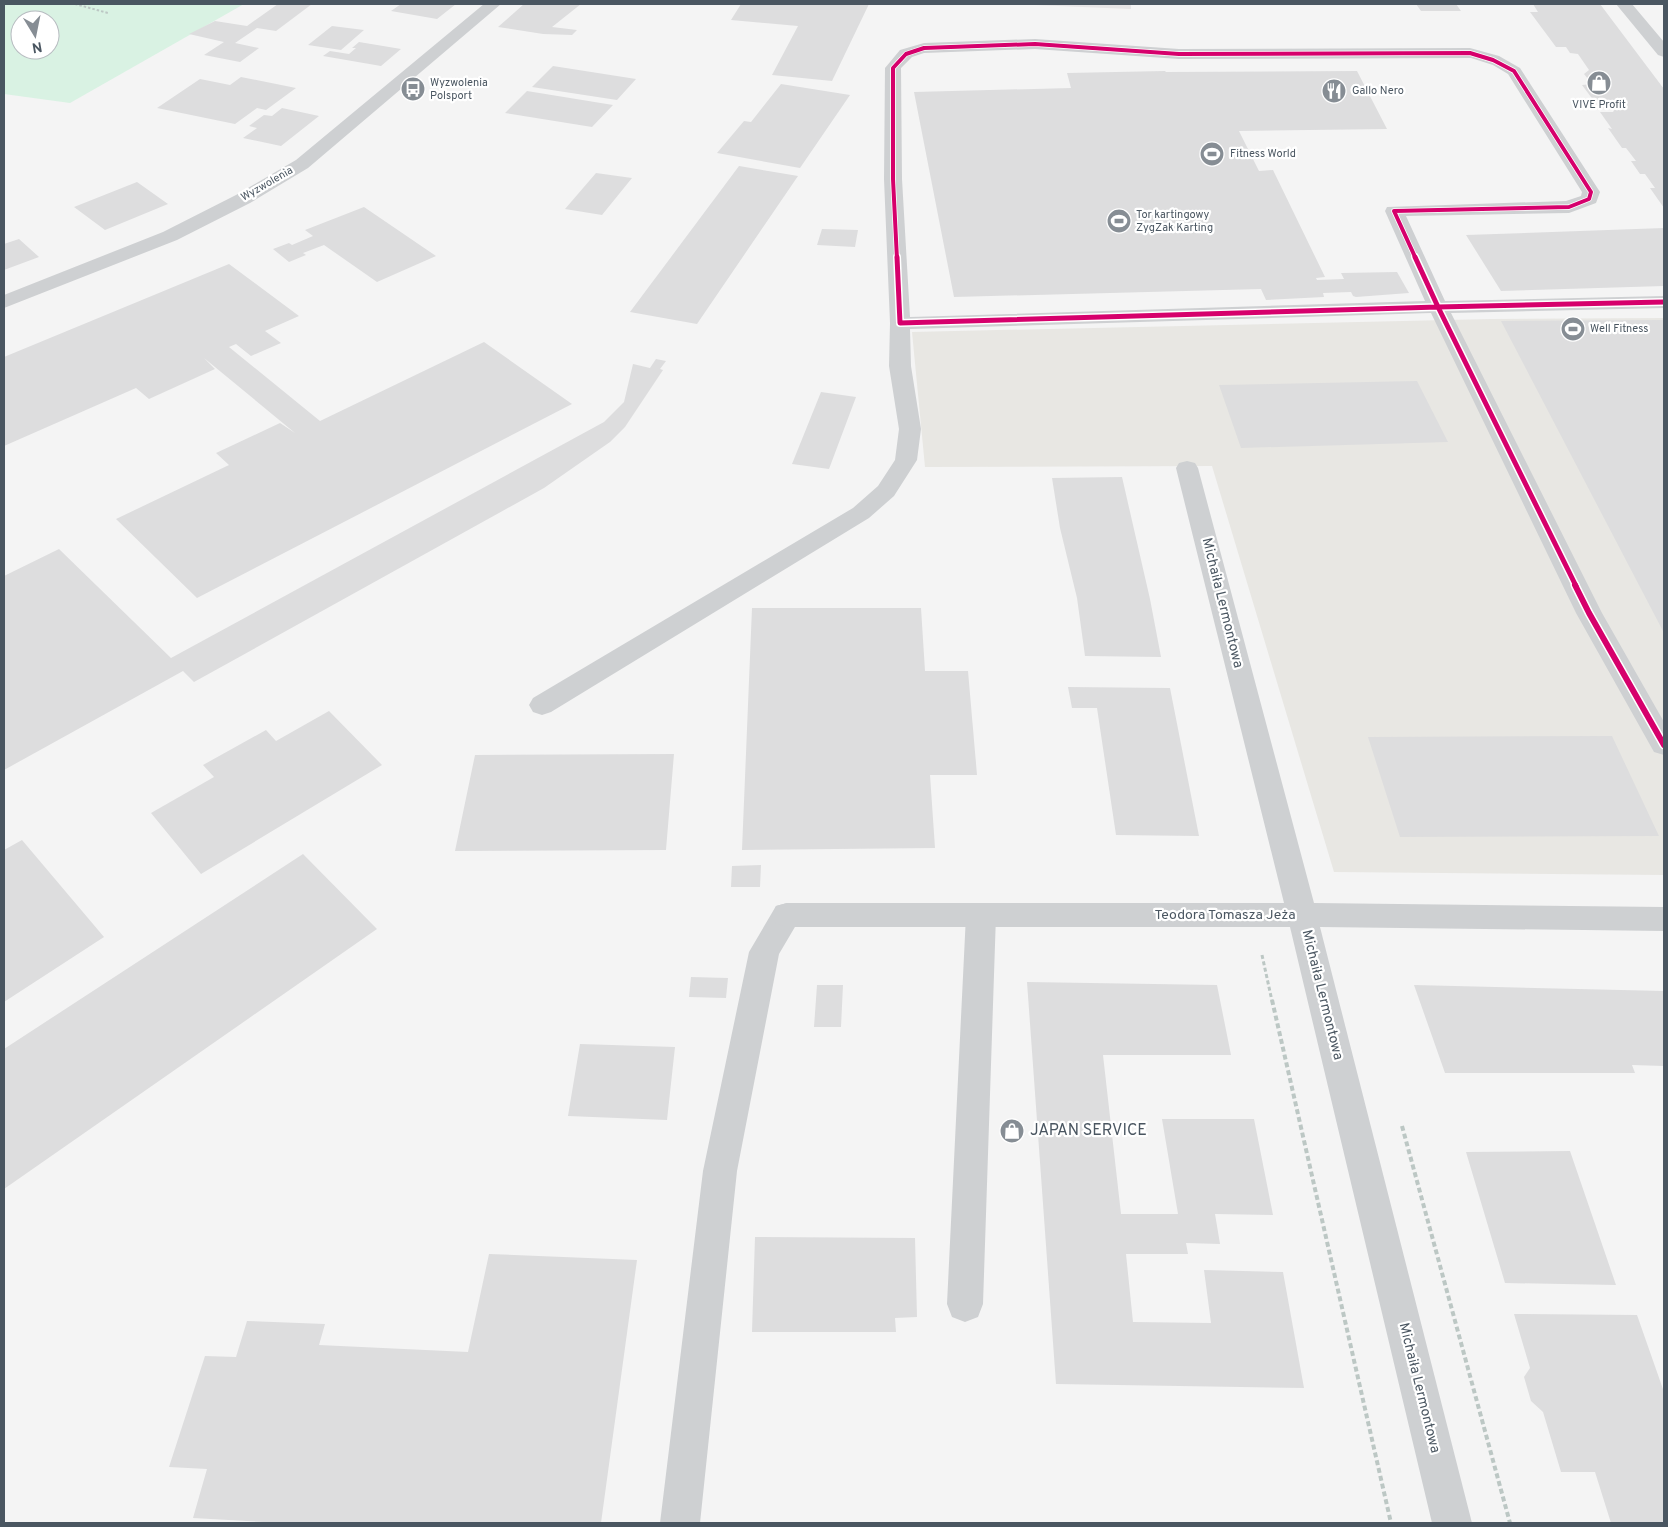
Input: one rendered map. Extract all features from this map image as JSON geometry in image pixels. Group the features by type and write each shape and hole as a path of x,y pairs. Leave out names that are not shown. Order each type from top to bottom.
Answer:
{"street":[{"name":"Wyzwolenia","path":"6,299 170,236 243,199 302,164 493,4"},
{"path":"1624,4 1664,52"},
{"path":"542,705 861,513 886,491 906,460 910,429 900,366 900,323 893,179 893,68 899,57 909,51 943,46 1035,44 1179,54 1470,53 1488,57 1514,71 1586,184 1590,192 1589,199 1569,207 1394,211 1438,307 1590,613 1664,745"},
{"path":"900,323 1664,302"},
{"name":"Michaiła Lermontowa","path":"1187,468 1302,915 1452,1523"},
{"name":"Teodora Tomasza Jeża","path":"680,1523 720,1171 764,952 787,915 1302,915 1664,919"},
{"path":"966,1304 981,915"}],"path":[{"path":"75,4 108,13"},
{"path":"1262,952 1391,1523"},
{"path":"1402,1124 1510,1523"}],"shaded area":[{"path":"1009,4 1131,4 1131,9"},
{"path":"1664,318 1664,875 1334,872 1212,466 925,467 912,332 1491,319"}],"green space":[{"path":"4,4 244,4 70,103 4,94"}],"building":[{"path":"278,4 312,4 276,31 257,28 235,43 259,48 240,62 204,55 224,42 189,34 215,21 247,26"},
{"path":"401,4 456,4 437,19 391,11"},
{"path":"524,4 581,4 552,27 577,30 572,35 543,34 498,27"},
{"path":"741,4 869,4 832,81 772,75 798,26 731,20"},
{"path":"1416,4 1456,4 1461,11 1421,11"},
{"path":"1533,4 1600,4 1664,89 1664,208 1650,188 1655,188 1645,174 1640,174 1631,161 1636,161 1626,148 1622,148 1608,128 1612,129 1600,112 1613,112 1615,109 1606,101 1594,101 1582,85 1592,84 1584,74 1589,70 1578,54 1570,53 1566,47 1556,47 1530,12 1538,12"},
{"path":"332,26 364,30 341,50 308,45"},
{"path":"359,42 401,49 381,66 323,56 330,51 349,54 356,48 352,48"},
{"path":"553,66 636,79 617,100 532,87"},
{"name":"Tor kartingowy ZygZak Karting","path":"1357,71 1387,129 1239,131 1259,171 1273,170 1325,277 1316,278 1317,280 1344,279 1341,273 1397,272 1409,293 1356,297 1351,292 1323,293 1324,297 1266,300 1261,289 954,297 914,92 1071,88 1067,73"},
{"path":"241,77 296,88 266,110 257,108 235,124 157,108 200,79 230,85"},
{"path":"781,84 850,95 800,168 717,153 744,121 751,122"},
{"path":"527,91 613,105 592,127 505,113"},
{"path":"282,108 319,116 281,146 243,138 257,128 249,126 264,115 272,116"},
{"path":"739,166 798,176 697,324 630,312"},
{"path":"596,173 632,178 602,215 565,209"},
{"path":"137,182 168,204 105,230 74,207"},
{"path":"364,207 436,256 377,282 324,245 303,253 306,255 289,262 273,249 289,243 292,245 313,236 305,230"},
{"path":"1664,228 1664,286 1501,291 1466,235"},
{"path":"822,229 858,230 855,247 817,245"},
{"path":"19,239 39,257 4,270 4,244"},
{"path":"229,264 299,316 265,331 281,343 251,356 236,344 229,347 320,421 484,342 572,404 197,598 116,519 229,465 216,453 280,423 295,433 204,358 215,369 149,399 136,388 4,446 4,357"},
{"path":"1664,320 1664,633 1501,321"},
{"path":"656,359 666,361 660,369 663,370 625,427 610,442 544,488 194,682 183,671 4,770 4,576 59,549 171,658 604,422 624,402 633,364 650,368"},
{"path":"1417,381 1448,442 1241,448 1219,385"},
{"path":"821,392 856,397 829,469 792,464"},
{"path":"1122,477 1150,599 1161,657 1085,656 1077,598 1060,528 1052,478"},
{"path":"752,608 921,608 925,671 968,671 977,775 930,775 935,848 742,850"},
{"path":"1068,687 1170,688 1199,836 1116,835 1097,708 1072,708"},
{"path":"329,711 382,765 201,874 151,813 214,777 203,765 266,730 276,741"},
{"path":"1612,736 1659,836 1400,837 1368,737"},
{"path":"674,754 666,850 455,851 475,755"},
{"path":"22,840 104,937 4,1002 4,850"},
{"path":"303,854 377,929 4,1189 4,1049"},
{"path":"761,865 760,887 731,887 732,866"},
{"path":"691,977 728,978 726,998 689,997"},
{"path":"1027,982 1217,985 1231,1055 1103,1055 1121,1214 1178,1214 1162,1119 1254,1119 1273,1215 1215,1214 1220,1244 1186,1243 1188,1254 1126,1254 1133,1322 1211,1323 1204,1270 1283,1272 1304,1388 1056,1384"},
{"path":"817,985 843,985 841,1027 814,1027"},
{"path":"1414,985 1664,991 1664,1066 1632,1065 1635,1073 1445,1073"},
{"path":"580,1044 675,1047 667,1120 568,1116"},
{"path":"1570,1151 1616,1285 1505,1283 1466,1152"},
{"path":"755,1237 915,1238 917,1317 895,1318 896,1332 752,1332"},
{"path":"489,1254 637,1260 601,1523 283,1523 193,1518 207,1469 169,1467 205,1356 236,1357 247,1321 325,1324 319,1345 468,1352"},
{"path":"1514,1314 1637,1315 1664,1392 1664,1523 1611,1523 1595,1472 1561,1472 1543,1412 1531,1401 1524,1377 1530,1368"}],"cycle path":[{"path":"1664,302 1438,307 900,323 893,179 893,68 899,59 906,54 924,48 1035,44 1179,54 1470,53 1493,60 1514,71 1591,192 1589,199 1569,207 1394,211 1438,307 1589,613 1664,745"}],"place":[{"name":"VIVE Profit","path":"1599,83"},
{"name":"Wyzwolenia Polsport","path":"413,89"},
{"name":"Gallo Nero","path":"1334,91"},
{"name":"Fitness World","path":"1212,154"},
{"name":"Tor kartingowy ZygZak Karting","path":"1119,221"},
{"name":"Well Fitness","path":"1573,329"},
{"name":"JAPAN SERVICE","path":"1012,1131"}]}
